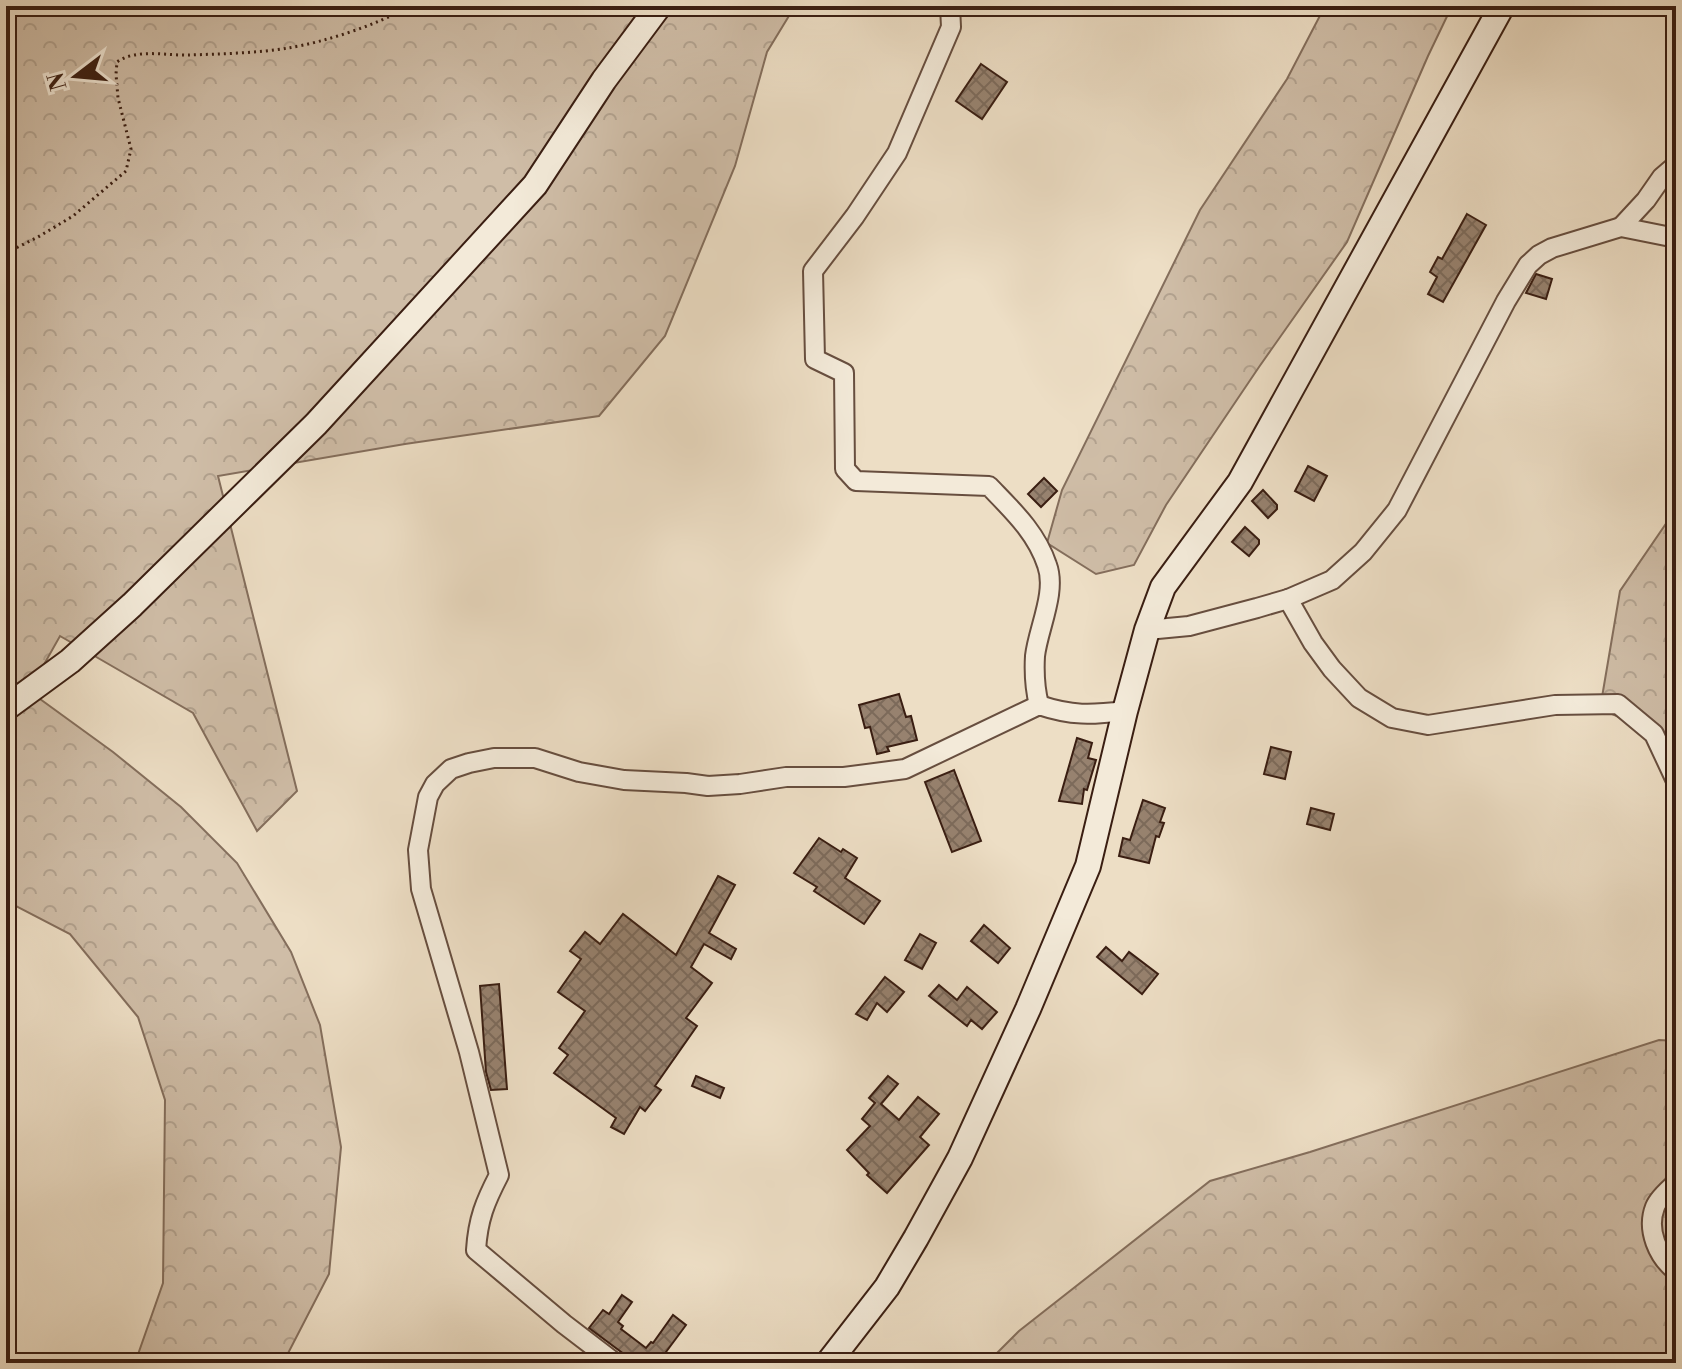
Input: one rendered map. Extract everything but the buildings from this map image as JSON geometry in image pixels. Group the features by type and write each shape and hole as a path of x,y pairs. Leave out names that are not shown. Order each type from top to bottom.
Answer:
{"street":[{"path":"6,708 70,661 122,614 316,424 535,185 604,80 659,6"},
{"path":"950,6 951,27 897,153 813,271 815,359 844,373 845,469 856,481 989,486 1030,529 1049,568 1049,600 1035,655 1035,690 1039,705"},
{"path":"828,1363 887,1287 916,1238 960,1158 1028,1009 1088,866 1125,711 1147,630 1163,587 1240,482 1502,6"},
{"path":"1621,227 1662,177 1676,165"},
{"path":"1147,630 1189,626 1288,599 1332,580 1363,552 1397,510 1506,301 1528,265 1552,248 1621,227 1676,238"},
{"path":"1288,599 1332,669 1359,698 1392,718 1428,725 1555,705 1618,704 1654,734 1676,781"},
{"path":"615,1363 476,1250 477,1226 499,1175 469,1052 421,889 418,850 428,797 435,784 451,769 494,758 535,758 579,772 624,780 708,786 786,777 844,777 905,769 1039,705 1060,712 1086,715 1125,711"},
{"path":"1676,1183 1655,1205 1652,1223 1654,1240 1668,1264 1676,1271"}],"path":[{"path":"6,253 73,216 126,171 131,149 118,98 116,74 117,62 123,57 286,48 338,36 410,6"}],"green space":[{"path":"6,6 795,6 767,52 735,166 665,336 599,416 405,444 218,476 297,791 257,831 193,713 60,636 29,691 113,752 181,807 237,863 291,952 320,1025 341,1147 329,1274 283,1363 135,1363 163,1283 165,1100 138,1017 70,934 6,901"},
{"path":"1325,6 1452,6 1347,242 1166,505 1134,565 1096,574 1047,543 1062,490 1200,210 1287,79"},
{"path":"1676,509 1676,744 1600,709 1620,591"},
{"path":"1659,1040 1676,1041 1676,1363 987,1363 1019,1331 1210,1181"}]}
